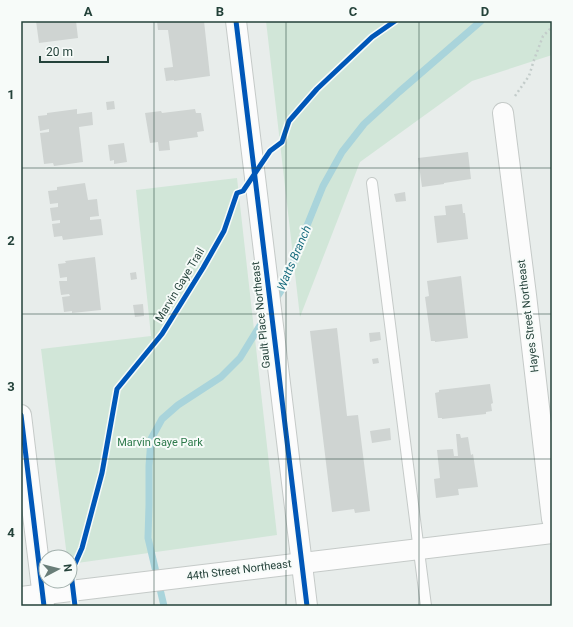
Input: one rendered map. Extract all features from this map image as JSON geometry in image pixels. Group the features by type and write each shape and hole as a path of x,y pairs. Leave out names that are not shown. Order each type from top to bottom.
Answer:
{"street":[{"name":"Gault Place Northeast","path":"236,21 307,606"},
{"name":"Hayes Street Northeast","path":"502,113 526,295 552,519"},
{"path":"21,415 44,600"},
{"name":"44th Street Northeast","path":"21,597 44,600 135,583 552,532"}],"lane":[{"path":"372,183 426,606"}],"path":[{"path":"502,113 529,76 543,36 552,27"}],"green space":[{"path":"266,21 552,21 552,55 472,81 360,162 300,317"},
{"name":"Marvin Gaye Park","path":"237,178 277,535 78,563 78,549 66,549 41,349 151,336 136,190"}],"building":[{"path":"36,21 76,21 78,38 39,43"},
{"path":"157,21 204,21 210,76 166,81 164,68 173,67 168,30 158,30"},
{"path":"114,101 115,109 107,110 106,102"},
{"path":"77,109 77,114 92,112 93,125 79,127 83,162 54,166 53,163 44,164 40,133 49,132 49,129 40,131 38,116 47,115 47,113"},
{"path":"195,109 196,113 201,113 204,131 197,132 198,137 169,141 170,150 159,151 158,142 150,143 145,113 161,111 162,113"},
{"path":"124,143 127,162 114,164 114,160 110,161 108,145"},
{"path":"468,152 471,179 422,187 418,158"},
{"path":"85,183 88,200 97,199 99,216 90,217 90,220 101,219 103,235 63,240 62,236 54,237 52,224 60,223 60,220 52,221 50,208 58,207 58,203 50,204 48,191 57,190 57,187"},
{"path":"405,192 406,201 396,202 394,194"},
{"path":"462,204 463,213 465,213 468,239 437,243 434,216 446,215 445,206"},
{"path":"95,257 101,310 72,313 72,311 64,312 62,297 70,296 69,294 61,295 59,281 67,281 67,277 60,278 58,264 66,263 65,261"},
{"path":"136,272 137,279 131,280 130,273"},
{"path":"461,276 468,338 435,342 431,341 425,297 429,296 427,281"},
{"path":"143,304 144,316 135,317 133,305"},
{"path":"337,328 347,416 358,415 370,511 355,513 354,509 332,512 310,331"},
{"path":"380,332 381,340 370,342 369,333"},
{"path":"378,358 379,363 373,364 372,359"},
{"path":"490,384 493,403 491,404 492,411 486,412 486,414 442,419 438,418 435,393 439,392 439,390"},
{"path":"390,428 391,440 372,443 370,431"},
{"path":"456,434 460,434 461,438 468,437 471,455 473,454 478,487 458,489 459,495 436,498 434,479 440,478 437,450 453,449 454,456 458,456"}],"waterway":[{"name":"Watts Branch","path":"274,302 286,283 323,186 342,152 364,124 481,21"},
{"name":"Watts Branch","path":"164,606 148,538 151,439 162,419 178,405 221,377 240,358 267,314"}],"cycle path":[{"path":"236,21 307,606"},
{"name":"Marvin Gaye Trail","path":"75,606 71,573 82,548 102,473 117,389 162,334 224,231 237,193 243,191 270,151 282,142 289,121 317,89 372,37 395,21"},
{"path":"21,415 44,606"}]}
